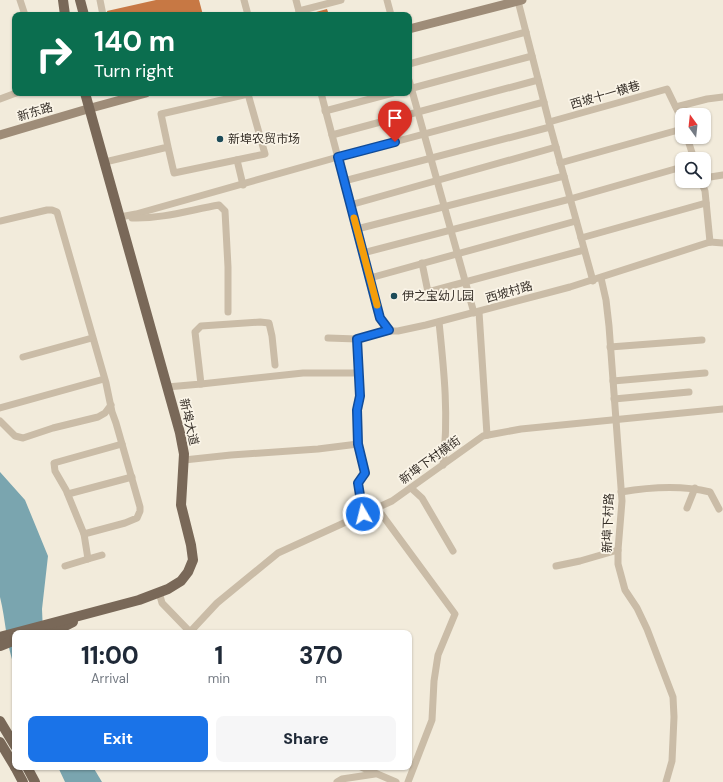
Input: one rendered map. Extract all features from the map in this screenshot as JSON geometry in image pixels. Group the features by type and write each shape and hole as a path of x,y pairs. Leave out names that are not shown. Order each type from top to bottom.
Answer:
{"main road":[{"path":"63,0 65,12"},
{"path":"80,0 83,12"},
{"name":"新埠大道","path":"66,623 81,616 159,592 177,584 188,572 192,564 193,555 181,505 184,460 180,433 87,96"},
{"name":"新埠大道","path":"90,108 91,96"},
{"path":"49,630 66,623"},
{"path":"41,630 66,623"},
{"path":"1,641 12,638"},
{"path":"1,641 12,640"},
{"path":"0,721 12,741"},
{"path":"0,742 12,762"},
{"path":"17,770 23,782"},
{"path":"29,770 35,782"}],"street":[{"path":"20,0 23,12"},
{"path":"100,0 102,12"},
{"path":"244,0 247,12"},
{"path":"296,0 299,12"},
{"path":"302,12 341,0"},
{"path":"387,0 390,12"},
{"path":"412,28 520,1 538,80 593,281"},
{"path":"412,63 526,32"},
{"path":"412,87 532,56"},
{"path":"332,135 538,80"},
{"name":"西坡十一横巷","path":"344,181 550,125 667,89 676,107"},
{"path":"0,99 12,94"},
{"path":"412,94 465,282 476,312 487,435"},
{"name":"新东路","path":"0,135 135,96"},
{"path":"239,96 161,114 174,174 265,154 249,96"},
{"path":"322,96 380,318 389,330"},
{"path":"325,111 382,96"},
{"path":"676,107 707,99 723,97"},
{"path":"120,217 243,185 338,157 544,102"},
{"path":"560,163 675,130"},
{"path":"105,162 168,147"},
{"path":"350,205 556,147"},
{"path":"237,160 243,185"},
{"path":"363,253 675,169"},
{"path":"711,177 723,175"},
{"path":"357,229 564,176"},
{"path":"704,188 710,242 723,243"},
{"path":"581,238 706,203"},
{"path":"120,217 146,218 174,215 219,205 224,211 228,267 228,312"},
{"path":"0,221 47,210 57,212 132,477 140,507 137,518 125,523 84,534"},
{"path":"370,278 576,221"},
{"name":"西坡村路","path":"328,338 357,339 389,330 398,331 439,322 593,281 710,242"},
{"path":"422,263 428,292 584,250"},
{"name":"新埠下村路","path":"601,278 606,300 621,492 621,522 618,564 625,590 637,608 647,629 672,698 674,717 672,761 666,782"},
{"path":"201,384 195,332 202,326 260,322 269,323 275,365"},
{"path":"439,322 446,392 445,449 443,465"},
{"path":"24,357 92,338"},
{"path":"357,339 360,396 357,410 358,444 365,473 358,483 363,514"},
{"path":"610,347 702,340"},
{"path":"167,387 302,373 359,372"},
{"path":"613,381 705,373"},
{"path":"0,408 104,379"},
{"path":"614,399 689,392"},
{"path":"0,421 15,436 23,438 53,428 98,418 111,405"},
{"name":"新埠下村横街","path":"193,630 217,603 278,553 392,501 483,436 521,429 723,409"},
{"path":"88,559 84,534 68,494 55,472 54,463 122,444"},
{"path":"184,460 358,444"},
{"path":"68,494 132,477"},
{"path":"411,488 422,498 453,551"},
{"path":"621,492 634,489 695,488 710,492 719,509"},
{"path":"686,508 695,488"},
{"path":"378,508 455,614 438,655 434,681 432,720 408,782"},
{"path":"556,566 618,550"},
{"path":"65,566 102,555"},
{"path":"159,592 162,603 187,630"},
{"path":"367,770 396,782"},
{"path":"337,782 342,779 376,774"}],"water":[{"path":"0,472 25,500 48,556 42,609 43,630 12,630 12,659 0,597"},
{"path":"59,770 95,770 102,782 65,782"}],"building":[{"path":"156,0 199,0 202,12 107,12"},
{"path":"327,9 328,12 316,12"}],"slow traffic":[{"path":"354,218 377,305"}],"place":[{"name":"新埠农贸市场","path":"220,139"},
{"name":"伊之宝幼儿园","path":"394,296"}],"route":[{"path":"363,514 358,483 365,473 358,444 357,410 360,396 357,339 389,330 380,318 338,157 395,142"}]}
